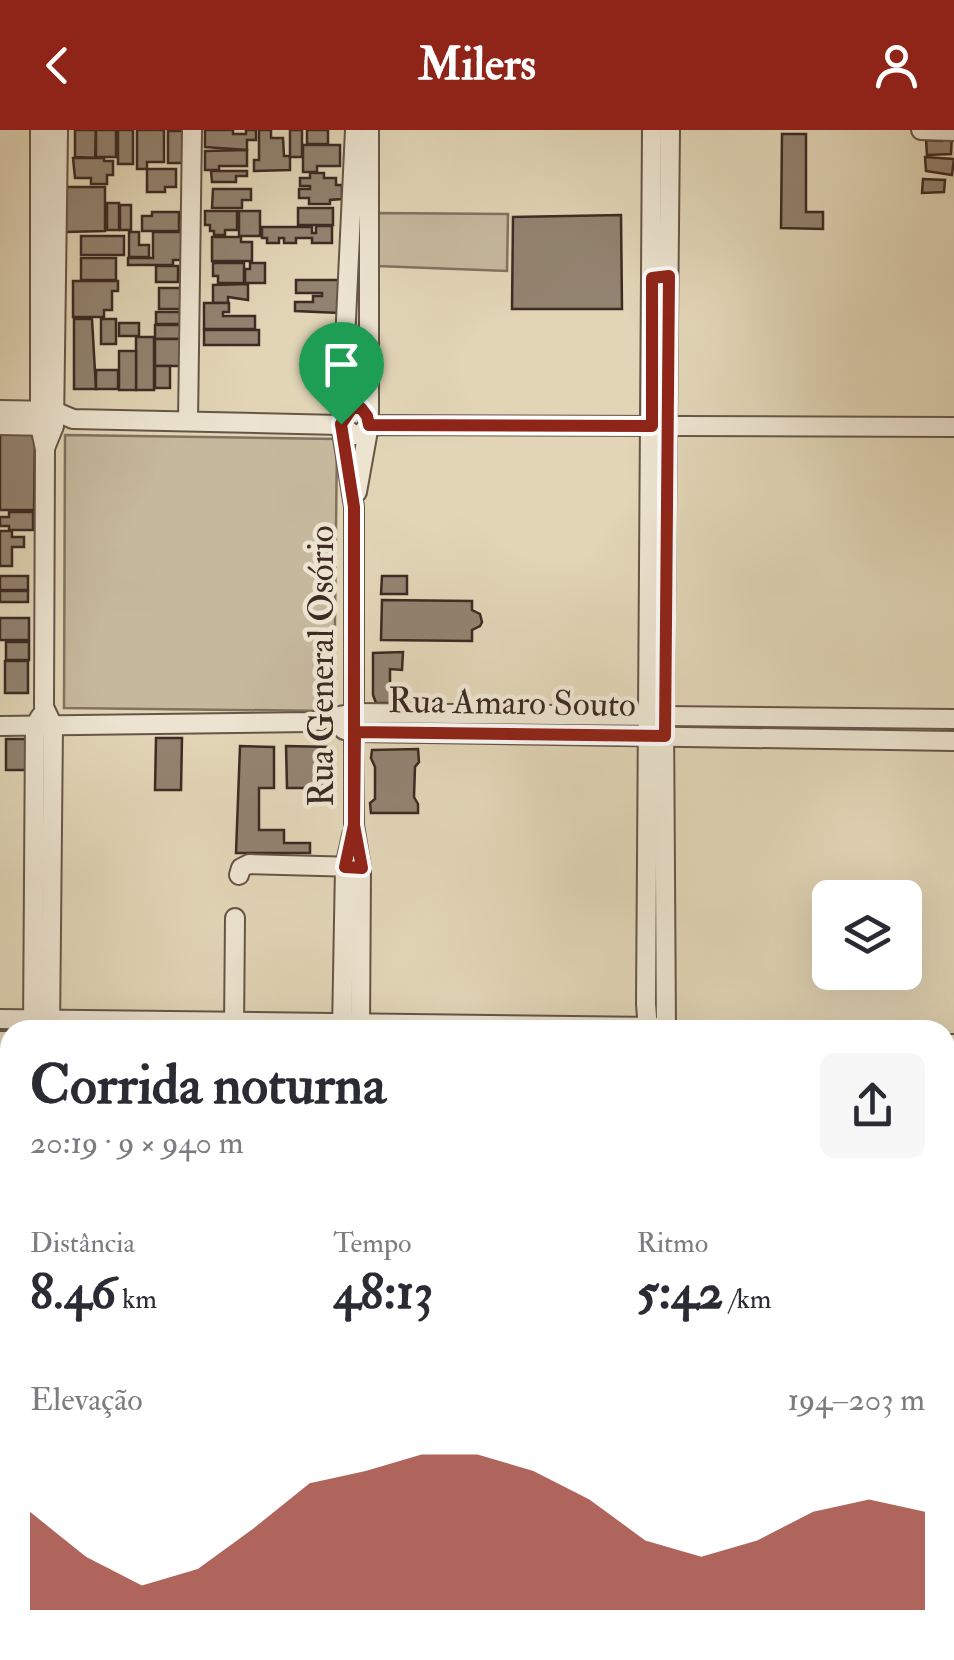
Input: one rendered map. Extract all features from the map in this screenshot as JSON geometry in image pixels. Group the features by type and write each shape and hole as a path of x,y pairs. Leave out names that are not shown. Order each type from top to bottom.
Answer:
{"street":[{"path":"40,130 47,418"},
{"path":"41,1020 45,449 58,130"},
{"path":"188,421 192,130"},
{"name":"Rua General Osório","path":"351,1020 354,507 341,424 355,130"},
{"name":"Rua General Osório","path":"354,507 369,425 369,130"},
{"path":"652,130 661,238"},
{"path":"659,1020 656,716 660,277 670,130"},
{"path":"921,130 954,131"},
{"path":"0,410 47,418 341,424 352,408 361,408 369,425 954,427"},
{"path":"0,425 47,418"},
{"name":"Rua Amaro Souto","path":"354,723 656,716 954,719"},
{"name":"Rua Amaro Souto","path":"0,726 310,722 657,736 954,741"},
{"path":"239,875 241,868 249,864 353,867"},
{"path":"234,1020 235,918"}],"shaded area":[{"path":"377,213 508,214 507,271 377,266"},
{"path":"65,435 337,439 334,711 64,708"}],"building":[{"path":"75,130 96,130 95,158 75,157"},
{"path":"96,130 116,130 116,157 96,157"},
{"path":"118,130 133,130 133,164 118,164"},
{"path":"137,130 164,130 164,162 147,162 147,169 137,169"},
{"path":"205,130 246,134 246,130 256,130 256,140 247,140 247,150 205,147"},
{"path":"259,130 271,130 271,138 283,138 290,170 254,171 254,160 259,160"},
{"path":"290,130 302,130 302,157 290,157"},
{"path":"307,130 328,130 328,144 307,144"},
{"path":"168,131 185,131 185,163 168,163"},
{"path":"952,133 951,154 927,155 926,140 942,141 942,134"},
{"path":"782,134 806,134 806,212 823,212 823,229 781,228"},
{"path":"303,145 340,145 340,166 317,166 317,172 303,172"},
{"path":"247,150 247,166 205,170 205,151"},
{"path":"925,157 954,159 952,175 926,171"},
{"path":"73,158 113,161 113,175 107,175 107,184 75,178"},
{"path":"147,169 176,169 176,187 165,187 165,192 147,192"},
{"path":"211,171 247,171 247,176 236,176 236,182 212,182"},
{"path":"310,173 336,178 336,185 342,185 342,199 330,200 330,204 309,204 309,198 299,198 299,189 310,189 300,186 300,178 310,178"},
{"path":"923,179 945,180 944,192 922,193"},
{"path":"66,187 105,187 105,231 66,232"},
{"path":"213,189 251,189 251,200 242,200 242,208 212,208"},
{"path":"107,203 119,203 119,230 107,230"},
{"path":"120,205 131,205 131,230 120,230"},
{"path":"298,208 333,208 333,225 298,225"},
{"path":"205,211 237,211 237,230 214,235 210,225 205,225"},
{"path":"239,211 260,211 260,236 239,236"},
{"path":"152,212 179,212 179,231 142,231 142,216 152,216"},
{"path":"621,215 622,309 512,309 513,217"},
{"path":"316,226 332,226 332,243 296,238 296,243 284,243 284,238 279,238 279,243 267,243 267,238 262,238 262,227 312,227 312,233 316,233"},
{"path":"129,232 139,232 139,245 149,245 149,257 129,257"},
{"path":"153,232 183,232 183,260 173,260 173,265 128,265 128,258 153,258"},
{"path":"81,236 124,236 124,255 81,255"},
{"path":"212,237 241,237 241,242 252,242 252,261 212,261"},
{"path":"81,258 116,258 116,280 81,280"},
{"path":"213,263 244,263 244,283 218,283 218,276 213,276"},
{"path":"250,263 265,263 265,283 245,283 245,269 250,269"},
{"path":"156,266 178,266 178,282 156,282"},
{"path":"296,280 339,280 339,313 295,311 295,302 313,302 313,296 322,296 296,293"},
{"path":"73,281 118,281 118,291 112,291 112,310 104,310 104,317 73,317"},
{"path":"248,284 248,300 228,297 228,303 213,303 213,285"},
{"path":"159,288 182,288 182,309 159,309"},
{"path":"204,303 229,303 229,312 223,312 223,316 255,316 255,329 204,329"},
{"path":"156,312 180,312 180,324 156,324"},
{"path":"74,319 92,319 96,389 74,389"},
{"path":"101,319 116,319 116,344 101,344"},
{"path":"119,323 139,323 139,336 119,336"},
{"path":"155,325 182,325 182,339 155,339"},
{"path":"204,330 259,330 259,345 204,345"},
{"path":"136,337 154,337 154,390 136,390"},
{"path":"155,339 182,339 182,366 155,366"},
{"path":"119,351 136,351 136,390 119,390"},
{"path":"155,366 170,366 170,388 155,388"},
{"path":"96,370 118,370 118,389 96,389"},
{"path":"0,430 26,430 35,438 34,510 0,510"},
{"path":"9,512 33,512 33,530 0,526 0,517 9,517"},
{"path":"0,531 24,537 24,547 12,547 12,566 0,566"},
{"path":"0,576 28,576 28,590 0,590"},
{"path":"382,576 407,576 407,594 381,594"},
{"path":"0,591 28,591 28,602 0,602"},
{"path":"382,600 472,601 472,610 480,614 482,622 472,630 472,641 381,640"},
{"path":"0,618 29,618 29,640 0,640"},
{"path":"6,642 29,642 29,660 6,660"},
{"path":"403,652 402,670 390,669 390,686 403,686 402,703 376,703 373,653"},
{"path":"5,661 28,661 28,693 5,693"},
{"path":"156,738 182,738 181,790 155,790"},
{"path":"6,739 30,739 31,770 6,770"},
{"path":"240,746 274,747 274,788 259,788 259,830 284,830 284,843 310,843 310,853 236,853"},
{"path":"286,746 331,747 332,788 287,788"},
{"path":"418,749 414,797 418,813 371,813 370,803 375,799 372,750"}],"route":[{"path":"341,424 352,408 361,408 369,425 652,426 652,278 669,276 665,736 355,732 354,825 362,868 345,867 354,825 354,507 341,424"}]}
